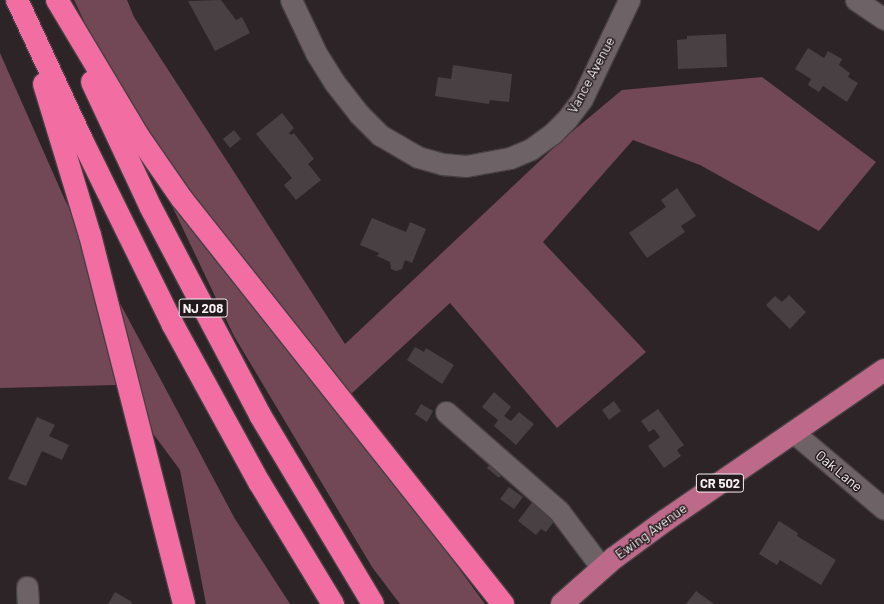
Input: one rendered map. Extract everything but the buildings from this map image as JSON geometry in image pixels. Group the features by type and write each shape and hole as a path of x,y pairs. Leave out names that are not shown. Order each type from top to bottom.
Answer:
{"highway":[{"name":"NJ 208","path":"17,0 173,326 259,482 333,604"},
{"name":"NJ 208","path":"57,0 112,127 198,299 290,468 373,604"},
{"path":"57,0 139,137 165,176 503,604"},
{"path":"28,25 53,116 90,235 184,604"}],"main road":[{"name":"Ewing Avenue","path":"562,604 602,568 666,520 884,370"}],"street":[{"name":"Vance Avenue","path":"291,0 316,53 334,82 359,114 380,135 418,157 443,164 466,166 510,158 531,149 562,124 582,98 629,0"},
{"path":"856,0 884,19"},
{"path":"446,412 559,512 602,568"},
{"name":"Oak Lane","path":"793,432 884,509"}],"shaded area":[{"path":"74,0 127,0 134,17 345,344 562,140 622,90 762,77 876,162 819,231 700,165 633,140 543,242 646,352 557,428 450,303 339,405 485,604 400,604 372,567 234,336"},
{"path":"0,53 65,200 235,519 290,604 206,604 180,470 117,385 0,388"}]}
